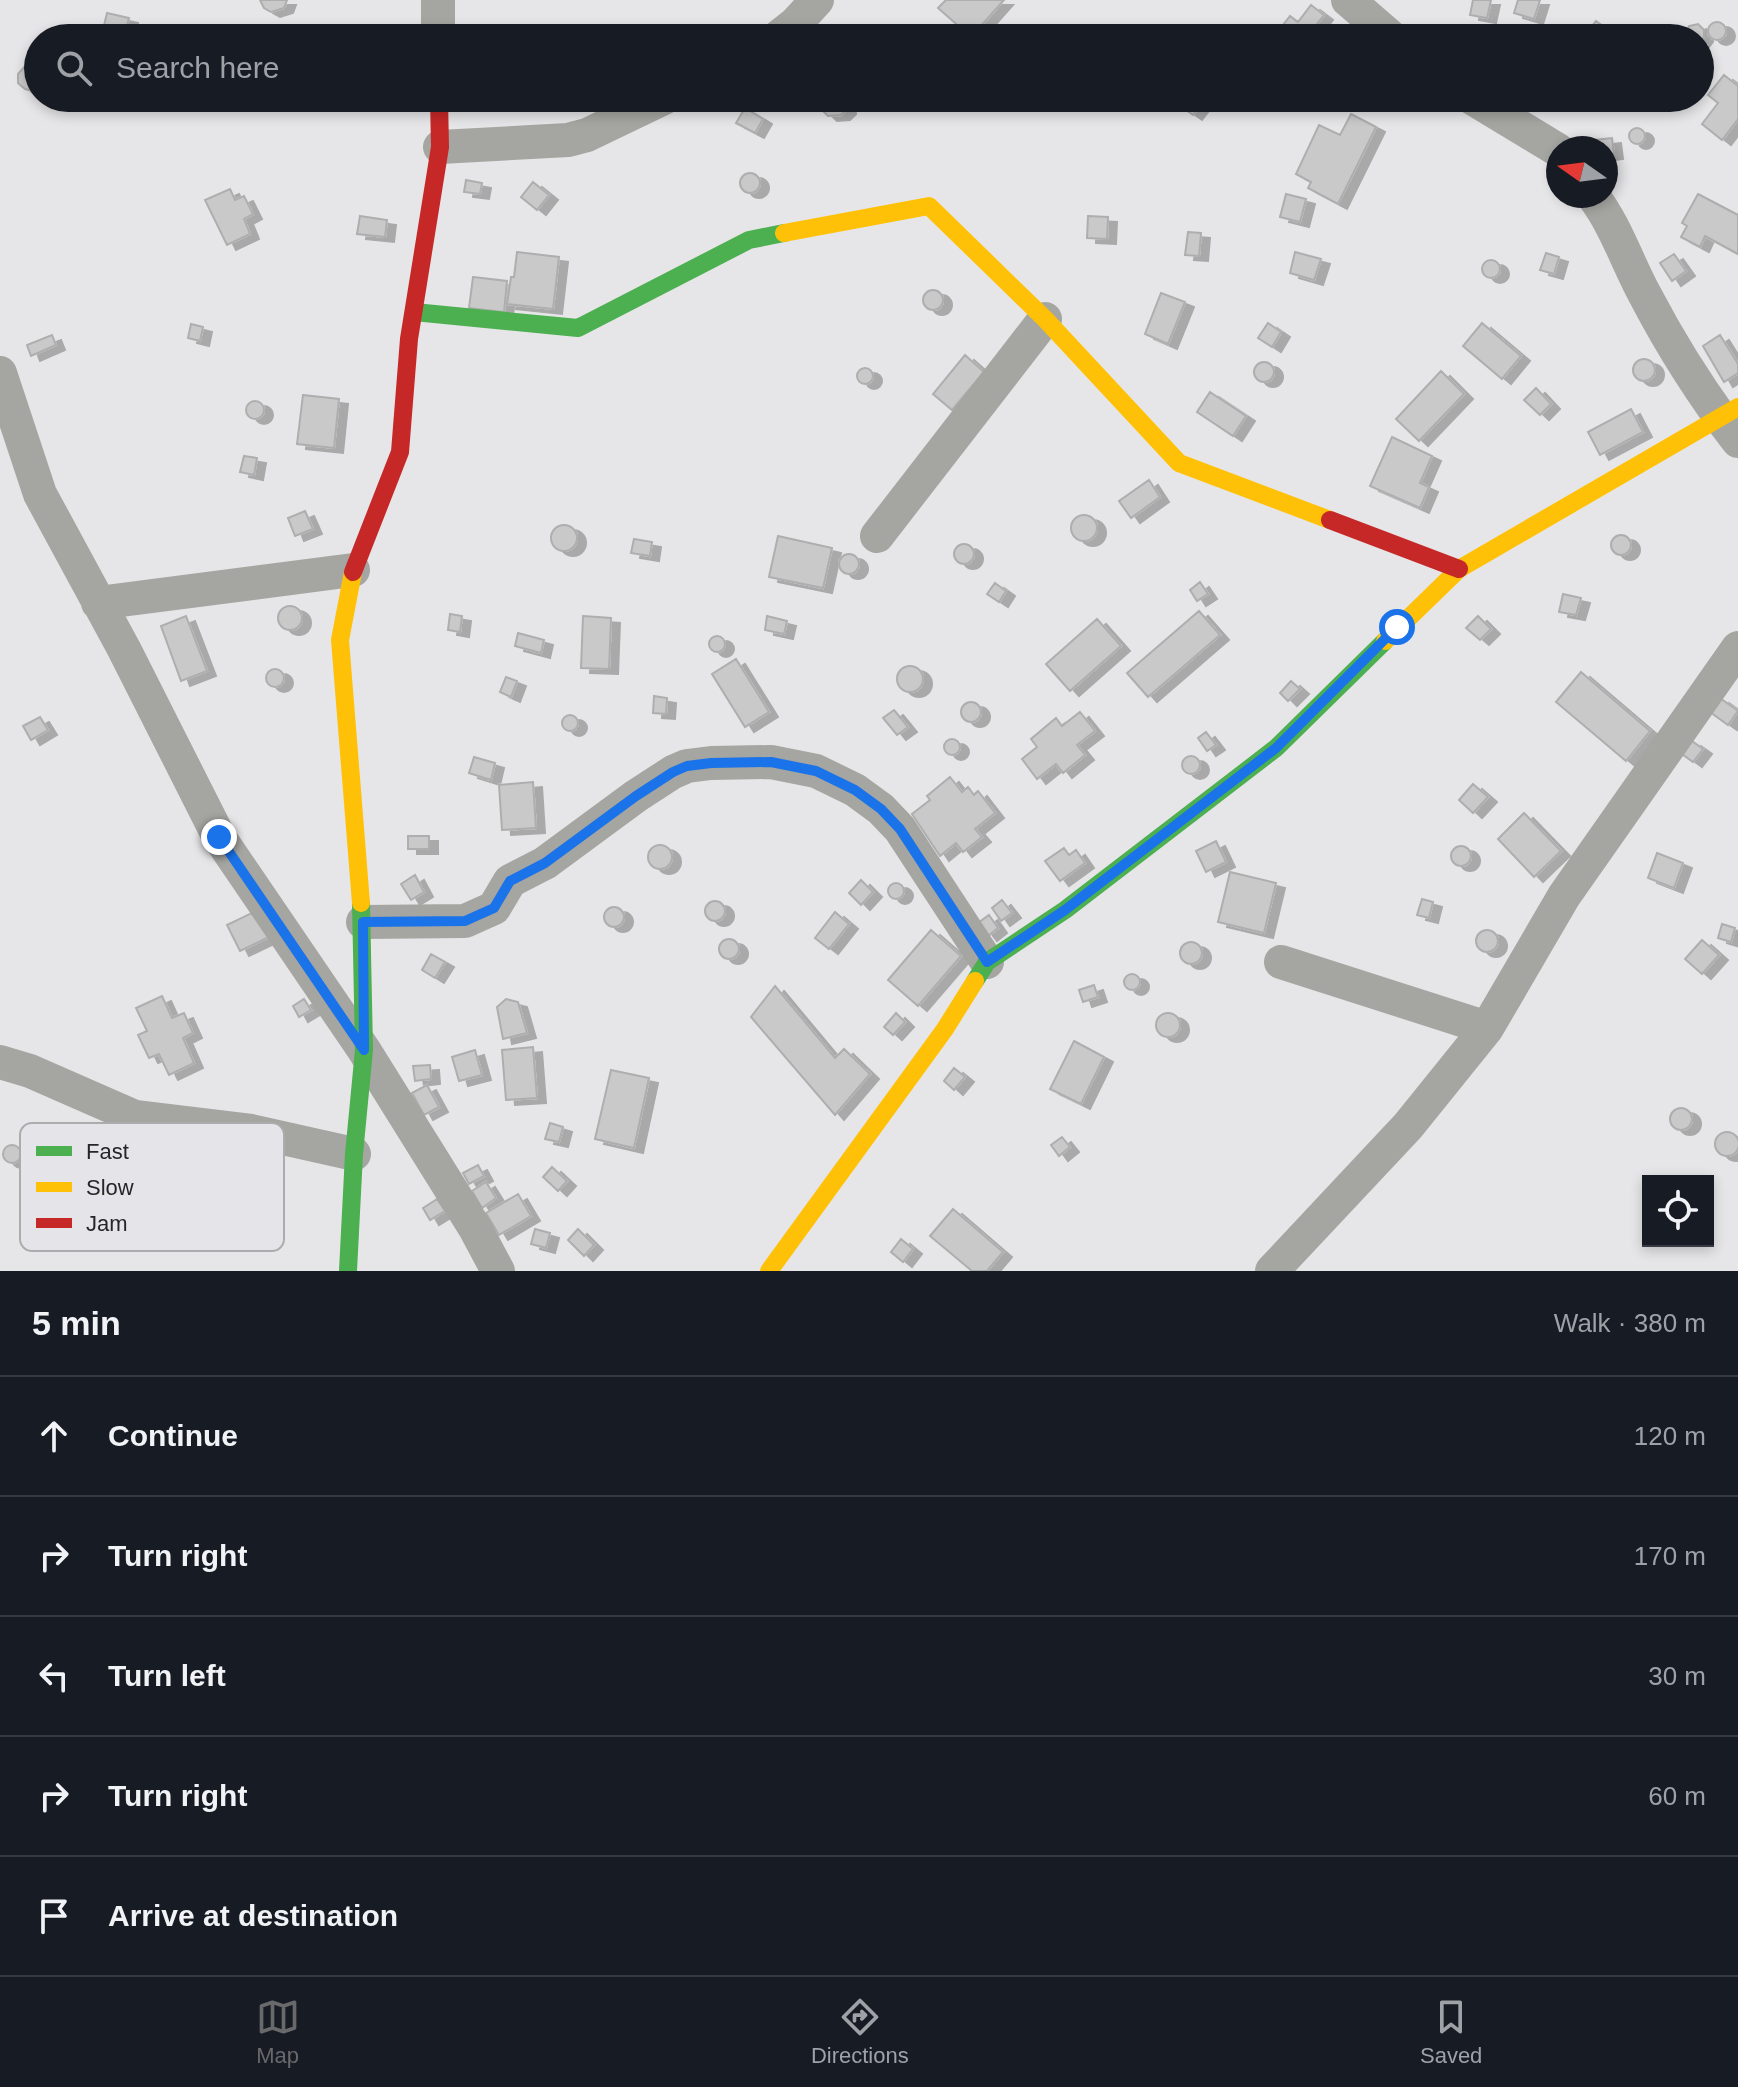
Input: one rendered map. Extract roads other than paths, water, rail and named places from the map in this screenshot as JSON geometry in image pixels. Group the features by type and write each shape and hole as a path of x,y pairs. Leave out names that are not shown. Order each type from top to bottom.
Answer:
{"street":[{"path":"438,0 438,24"},
{"path":"795,24 817,0"},
{"path":"1348,0 1376,24"},
{"path":"348,1271 354,1154 364,1050 363,922 340,640 353,570 400,452 409,339 440,147 439,112"},
{"path":"440,147 568,140 587,135 635,112"},
{"path":"1495,112 1546,143"},
{"path":"414,312 578,328 749,240 929,206 1045,319 1179,463 1459,569"},
{"path":"769,1271 945,1029 987,962 1065,910 1276,748 1459,569 1732,422 1645,295 1602,208"},
{"path":"877,536 1045,319"},
{"path":"0,373 40,494 124,649 219,837 364,1050 475,1228 498,1271"},
{"path":"98,603 353,570"},
{"path":"1272,1271 1408,1126 1487,1028 1564,896 1738,648"},
{"path":"363,922 465,921 494,908 510,881 545,863 673,772 687,766 711,763 771,762 816,771 855,790 881,809 900,829 987,962"},
{"path":"1281,962 1487,1028"},
{"path":"0,1062 30,1071 135,1117 185,1123"},
{"path":"284,1138 354,1154"}]}
